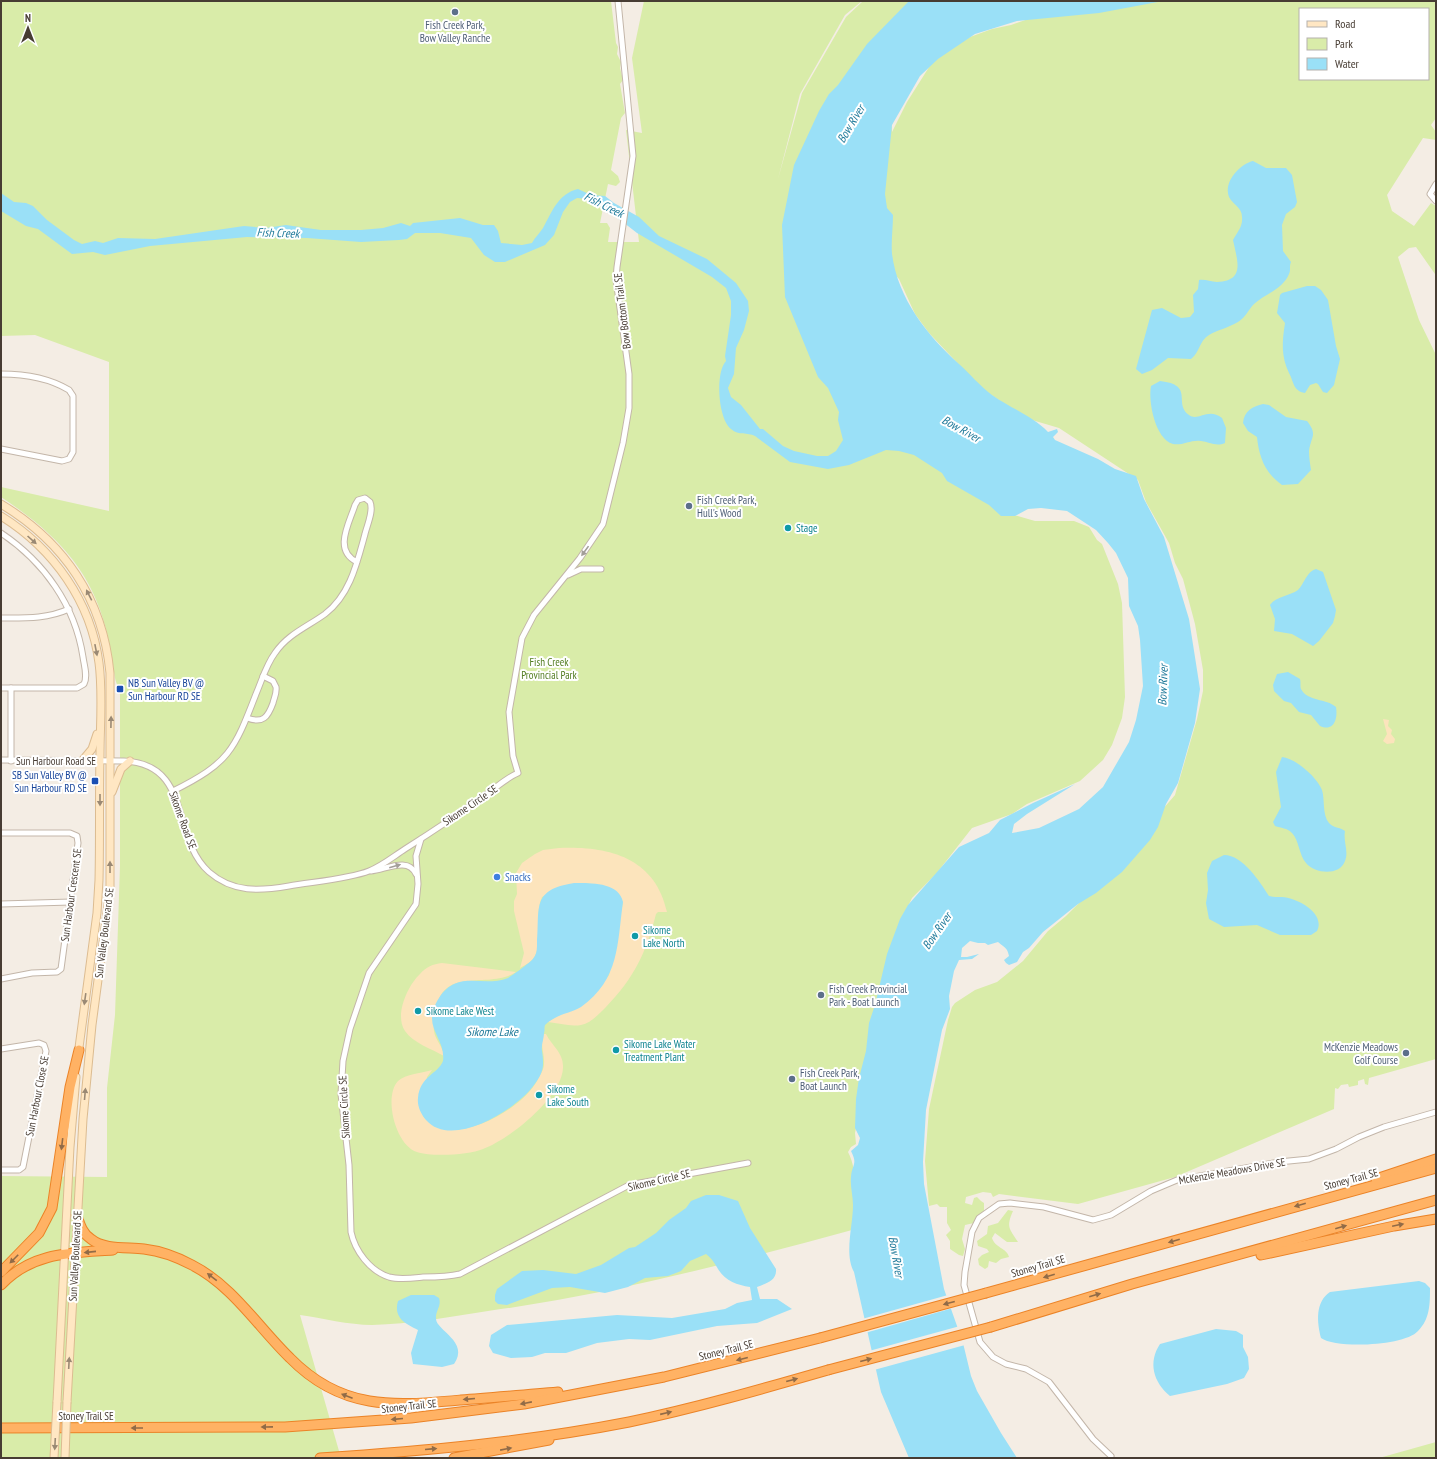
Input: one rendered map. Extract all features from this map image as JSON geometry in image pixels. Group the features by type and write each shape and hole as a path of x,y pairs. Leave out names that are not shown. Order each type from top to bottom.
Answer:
{"highway":[{"path":"1,1272 39,1233 52,1208 70,1087 78,1050"},
{"path":"1337,1195 1389,1174 1436,1158"},
{"name":"Stoney Trail SE","path":"1,1428 244,1428 345,1424 499,1408 619,1386 727,1362 986,1293 1436,1168"},
{"path":"454,1458 549,1440 731,1397 991,1326 1132,1284 1209,1264 1436,1200"},
{"path":"77,1216 83,1232 94,1241 103,1244 156,1251 174,1256 208,1274 236,1299 303,1371 326,1386 352,1398 381,1404 413,1404 619,1386"},
{"path":"1209,1264 1299,1248 1400,1225 1436,1219"},
{"path":"1,1285 13,1273 34,1260 64,1254 133,1248"},
{"path":"320,1458 469,1445 628,1422"}],"main road":[{"name":"Sun Valley Boulevard SE","path":"1,504 28,521 62,554 85,588 105,637 110,673 110,890 87,1072 77,1216 65,1458"},
{"name":"Sun Valley Boulevard SE","path":"1,516 42,548 68,579 80,601 91,628 100,674 98,896 78,1050 70,1147 54,1458"},
{"path":"82,761 92,749 100,722"},
{"path":"110,800 119,771 130,761"}],"street":[{"name":"Bow Bottom Trail SE","path":"603,524 623,443 629,408 628,362 616,279 620,241 633,156 618,1"},
{"path":"1436,184 1430,194 1436,200"},
{"path":"1,374 33,376 68,389 73,396 73,452 70,458 64,461 1,449"},
{"path":"173,791 198,779 221,761 236,743 273,655 285,641 300,629 326,613 339,600 350,582 357,562 372,509 369,501 363,498 358,500 355,505 343,544 345,553 357,562"},
{"name":"Sikome Circle SE","path":"603,524 593,540 528,623 519,650 509,712 512,752 518,773 422,838 416,856 418,897 416,904 413,911 369,973 350,1028 343,1061 341,1094 349,1165 351,1232 353,1241 360,1254 375,1269 387,1276 396,1278 444,1277 460,1274 629,1186 748,1163"},
{"path":"1,534 20,547 37,564 58,590 69,609 81,644 86,677 84,684 77,688 1,688"},
{"path":"565,576 581,569 601,569"},
{"path":"1,618 40,618 58,614 69,609"},
{"path":"247,718 260,721 268,714 276,687 273,681 263,676"},
{"path":"11,688 11,760"},
{"name":"Sun Harbour Road SE","path":"1,760 110,761"},
{"name":"Sikome Road SE","path":"110,761 130,761 144,764 157,770 165,778 173,791 189,841 198,859 213,875 233,886 246,890 263,890 368,872 404,864 412,868 417,876"},
{"name":"Sun Harbour Crescent SE","path":"1,833 70,834 77,836 78,843 71,902 60,971 1,979"},
{"name":"Sikome Road SE","path":"368,872 422,838"},
{"path":"1,904 71,902"},
{"name":"Sun Harbour Close SE","path":"1,1049 39,1043 44,1045 46,1051 23,1167 19,1170 1,1170"},
{"name":"McKenzie Meadows Drive SE","path":"1111,1456 1093,1439 1049,1382 1026,1369 1006,1364 994,1357 980,1342 964,1285 964,1272 972,1232 980,1218 999,1204 1010,1203 1044,1207 1093,1220 1111,1216 1151,1191 1176,1180 1279,1162 1309,1159 1336,1149 1359,1137 1384,1127 1436,1112"}],"green space":[{"name":"Fish Creek Provincial Park","path":"1,1 611,1 616,43 618,47 617,54 621,62 620,68 623,80 620,84 625,113 621,118 611,170 618,176 620,182 616,186 608,184 600,223 607,223 610,228 608,242 639,242 626,130 642,133 632,58 644,1 862,1 845,15 800,94 778,179 802,93 846,17 863,1 913,1 822,135 1007,513 1035,521 1074,521 1089,527 1097,540 1102,544 1118,584 1122,603 1125,697 1122,718 1112,745 1103,760 1080,781 1027,804 1012,814 972,828 936,874 912,898 897,929 855,1133 856,1144 851,1147 848,1152 854,1170 855,1180 855,1201 852,1230 716,1266 626,1287 459,1316 416,1322 363,1325 300,1315 341,1458 1,1458 1,1176 107,1177 107,1088 115,1015 120,866 120,695 103,619 94,595 82,573 67,553 49,534 27,515 1,497 1,487 109,511 109,362 35,335 1,336"},
{"name":"McKenzie Meadows Golf Course","path":"1126,1 1436,1 1436,118 1431,125 1436,132 1436,140 1423,138 1387,195 1392,211 1414,226 1431,203 1436,206 1435,274 1416,247 1409,248 1398,257 1419,320 1436,355 1436,1059 1369,1078 1368,1085 1365,1084 1364,1079 1358,1081 1358,1085 1349,1087 1348,1084 1341,1085 1338,1089 1335,1088 1334,1109 1175,1177 1078,1204 999,1194 993,1197 991,1193 983,1192 966,1197 965,1203 972,1205 974,1198 977,1197 984,1203 984,1212 974,1223 965,1225 962,1239 965,1249 963,1256 950,1249 950,1241 946,1235 951,1230 947,1223 947,1207 940,1207 937,1204 929,1206 925,1161 929,1109 952,1007 955,1003 975,990 997,982 1023,961 1048,931 1066,916 1099,883 1175,795 1197,719 1203,691 1203,670 1195,624 1183,579 1175,563 1169,543 1146,502 1138,480 1059,428 1032,420 1012,409 981,388 929,333 915,314 899,279 851,228 892,125 892,132 907,102 931,64 950,49 970,37 992,29 1011,25 1034,17"},
{"path":"1008,1210 1013,1211 1009,1224 1012,1234 1018,1242 1007,1242 995,1233 992,1238 998,1246 1008,1254 1009,1257 1001,1259 996,1263 989,1261 988,1267 985,1269 979,1265 978,1259 982,1255 989,1252 987,1249 978,1246 977,1241 987,1234 988,1226 998,1223"},
{"path":"1436,1442 1436,1458 1379,1458"}],"sand":[{"path":"1383,719 1389,720 1388,726 1392,730 1391,734 1395,739 1394,743 1387,744 1383,741 1387,734"},
{"name":"Sikome Lake North","path":"559,848 595,849 612,853 627,859 640,867 652,879 661,893 667,912 658,912 656,914 643,953 624,986 595,1018 581,1025 548,1022 559,1015 581,1006 593,995 609,975 623,902 592,884 584,883 567,886 542,897 539,912 539,935 537,950 532,960 520,968 524,953 514,911 514,901 517,894 516,873 522,863 535,854 543,850"},
{"name":"Sikome Lake West","path":"442,963 516,972 505,977 458,983 448,988 440,996 436,1010 434,1029 444,1056 408,1035 402,1024 401,1017 404,1001 415,979 427,968"},
{"name":"Sikome Lake South","path":"544,1034 546,1034 562,1058 563,1068 560,1079 554,1092 544,1104 506,1137 477,1151 441,1155 417,1152 403,1141 394,1120 392,1109 394,1088 398,1081 409,1075 432,1070 427,1077 423,1116 435,1126 450,1130 466,1128 484,1123 516,1104 529,1093 544,1066 542,1042"}],"water":[{"path":"909,1 1163,1 1099,13 1017,21 975,34 938,59 920,76 892,125 885,194 887,208 893,215 892,254 900,286 916,315 936,341 992,395 1035,421 1048,432 1057,429 1058,432 1053,437 1055,440 1098,459 1115,469 1136,476 1144,499 1164,537 1189,619 1200,689 1195,723 1178,783 1166,804 1158,827 1150,840 1122,872 1043,932 1029,948 1023,952 1017,962 1009,965 1006,963 1004,960 1009,956 1005,948 998,942 988,945 985,943 970,941 962,948 961,957 979,954 972,959 959,960 954,971 949,996 950,1009 942,1030 926,1110 923,1162 924,1184 944,1289 963,1343 971,1376 977,1391 1017,1458 909,1458 881,1392 854,1272 851,1265 849,1248 853,1213 851,1180 854,1159 851,1151 858,1145 860,1138 855,1128 856,1099 859,1078 866,1051 869,1023 875,1005 887,954 900,919 908,905 959,847 989,833 1000,820 1075,784 1027,814 1014,824 1012,833 1039,828 1079,809 1103,787 1129,742 1136,720 1143,686 1140,640 1138,626 1129,606 1128,578 1116,553 1108,543 1096,530 1067,511 1041,508 1028,509 1015,516 1001,516 989,505 947,481 942,473 914,455 899,451 886,450 849,465 828,469 790,462 755,436 734,431 727,424 723,416 719,385 720,375 726,361 725,356 731,315 731,301 726,288 712,277 637,233 610,212 589,199 577,198 570,202 563,212 554,235 545,245 505,262 495,262 484,255 471,238 440,233 415,233 407,239 361,242 307,238 247,237 150,246 105,255 93,252 72,254 38,229 26,226 1,211 1,193 14,202 26,203 33,206 47,220 74,240 82,244 95,241 103,243 118,238 155,239 244,226 266,228 286,225 321,230 361,230 383,228 401,223 410,226 413,223 460,218 483,225 494,225 498,231 501,243 522,245 532,243 543,228 553,209 561,199 571,191 578,189 591,195 605,196 614,203 639,217 659,236 707,259 736,283 748,301 749,311 744,330 736,348 734,374 728,388 731,397 741,405 760,429 763,429 783,446 794,451 817,456 828,456 836,451 843,440 838,420 839,412 828,388 818,377 785,297 782,225 794,165 819,111 829,94 838,85 867,44"},
{"path":"1253,161 1266,168 1286,168 1292,175 1297,202 1295,207 1286,214 1282,225 1283,251 1291,262 1289,274 1283,284 1258,300 1241,320 1206,337 1191,359 1168,358 1152,370 1142,374 1136,369 1152,310 1162,308 1181,318 1190,317 1194,312 1193,295 1198,289 1199,280 1217,282 1226,281 1236,274 1237,262 1233,240 1241,227 1242,214 1239,208 1229,197 1228,185 1238,170"},
{"path":"1307,286 1315,286 1321,290 1328,300 1336,346 1340,359 1334,385 1327,393 1323,392 1316,383 1310,385 1305,393 1298,390 1294,386 1283,355 1285,323 1277,313 1280,295 1282,293"},
{"path":"1160,381 1177,386 1182,395 1185,410 1192,417 1212,414 1222,418 1226,428 1225,443 1216,444 1198,441 1173,444 1167,441 1157,427 1154,419 1150,393 1151,386"},
{"path":"1263,404 1269,405 1286,417 1307,421 1312,429 1313,436 1309,451 1311,470 1298,484 1282,485 1271,475 1261,458 1257,437 1248,431 1243,423 1247,412 1256,406"},
{"path":"1316,569 1323,572 1336,610 1333,623 1319,641 1313,646 1292,634 1274,631 1275,619 1270,605 1279,598 1298,590 1310,572"},
{"path":"1288,672 1300,679 1301,689 1308,696 1327,702 1336,707 1336,720 1332,726 1320,726 1311,715 1299,712 1291,703 1284,701 1274,691 1273,685 1277,674"},
{"path":"1282,757 1299,764 1311,774 1322,790 1324,811 1327,820 1332,826 1345,831 1346,857 1342,866 1338,869 1327,872 1310,867 1304,860 1292,833 1286,829 1275,826 1273,822 1281,807 1276,772"},
{"path":"1224,855 1238,859 1244,864 1256,877 1269,896 1288,898 1302,903 1314,913 1317,918 1319,924 1317,931 1311,935 1280,935 1257,925 1224,927 1209,919 1206,903 1208,890 1207,873 1212,861"},
{"name":"Sikome Lake","path":"574,883 588,883 610,887 620,895 623,902 617,946 610,973 594,996 581,1007 558,1016 545,1025 542,1046 542,1069 540,1076 526,1095 499,1115 483,1123 451,1131 437,1128 424,1118 418,1104 418,1098 419,1091 425,1080 441,1065 443,1061 441,1045 435,1031 432,1017 434,1008 439,998 446,989 454,984 471,981 498,981 508,978 530,962 535,956 537,947 540,902 550,890"},
{"path":"706,1195 719,1195 738,1201 750,1228 776,1269 773,1279 757,1287 760,1299 777,1299 792,1309 757,1323 717,1326 650,1340 629,1339 597,1343 566,1353 545,1353 532,1357 511,1358 493,1353 489,1346 491,1335 507,1325 617,1315 672,1318 725,1309 737,1303 752,1300 750,1287 736,1284 724,1277 706,1254 690,1261 681,1271 668,1276 645,1278 628,1287 605,1293 570,1287 552,1288 507,1305 498,1304 495,1301 497,1289 522,1271 543,1270 576,1274 601,1265 629,1248 635,1247 656,1233 669,1220 686,1208 691,1201"},
{"path":"1419,1281 1425,1283 1430,1288 1429,1305 1425,1321 1418,1331 1411,1336 1386,1343 1355,1345 1341,1344 1321,1338 1318,1313 1322,1301 1330,1292"},
{"path":"411,1295 434,1295 439,1298 440,1304 436,1313 436,1319 437,1323 451,1337 458,1349 458,1356 454,1364 442,1367 413,1364 411,1353 418,1330 405,1323 397,1312 398,1301"},
{"path":"1216,1329 1236,1331 1243,1335 1243,1347 1248,1357 1249,1369 1244,1378 1227,1384 1170,1396 1156,1378 1154,1372 1154,1358 1160,1344"}],"pier":[{"path":"948,1295 953,1308 865,1333 862,1319"},
{"path":"960,1326 965,1345 874,1370 869,1351"}],"place":[{"name":"Fish Creek Park, Bow Valley Ranche","path":"455,12"},
{"name":"Fish Creek Park, Hull's Wood","path":"689,506"},
{"name":"Stage","path":"788,528"},
{"name":"NB Sun Valley BV @ Sun Harbour RD SE","path":"120,689"},
{"name":"SB Sun Valley BV @ Sun Harbour RD SE","path":"95,781"},
{"name":"Snacks","path":"497,877"},
{"name":"Sikome Lake North","path":"635,936"},
{"name":"Fish Creek Provincial Park - Boat Launch","path":"821,995"},
{"name":"Sikome Lake West","path":"418,1011"},
{"name":"Sikome Lake Water Treatment Plant","path":"616,1050"},
{"name":"McKenzie Meadows Golf Course","path":"1406,1053"},
{"name":"Fish Creek Park, Boat Launch","path":"792,1079"},
{"name":"Sikome Lake South","path":"539,1095"}],"water label":[{"name":"Bow River","path":"851,124"},
{"name":"Fish Creek","path":"604,205"},
{"name":"Fish Creek","path":"278,233"},
{"name":"Bow River","path":"961,429"},
{"name":"Bow River","path":"1163,685"},
{"name":"Bow River","path":"937,931"},
{"name":"Bow River","path":"896,1257"}]}
